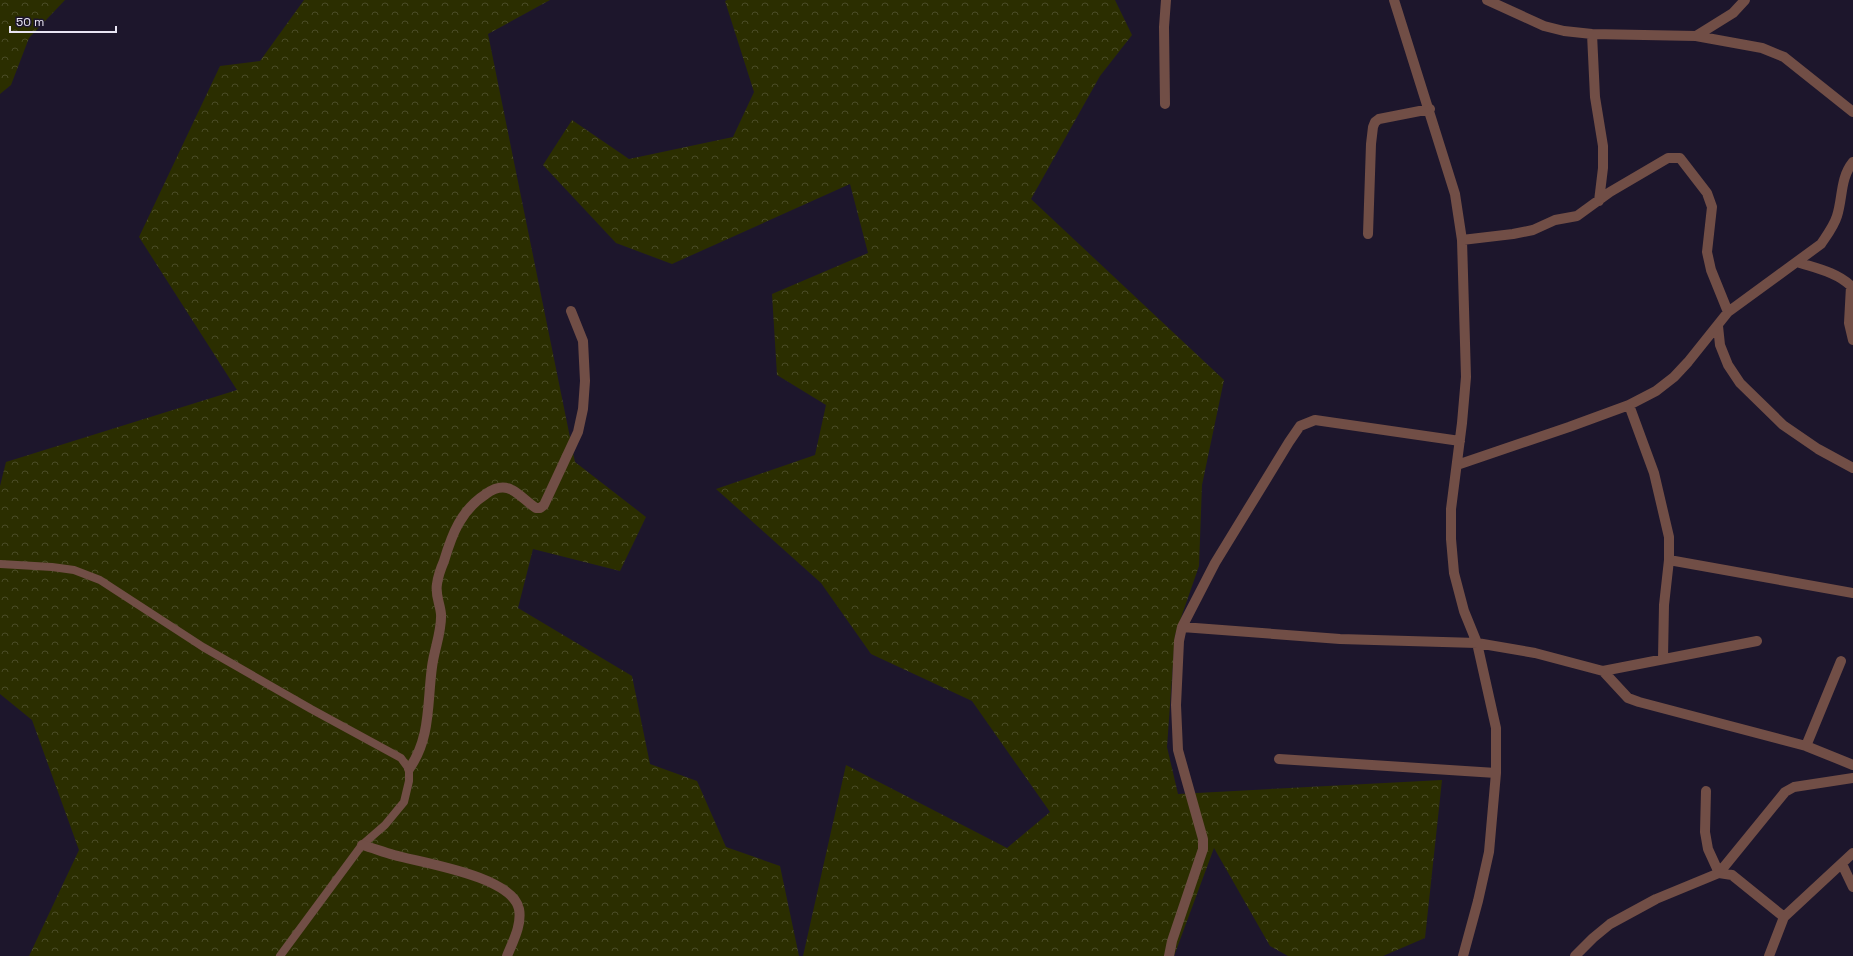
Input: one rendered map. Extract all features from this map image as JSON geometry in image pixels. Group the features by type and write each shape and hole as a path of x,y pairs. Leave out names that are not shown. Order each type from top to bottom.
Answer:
{"street":[{"path":"1165,104 1164,27 1166,0"},
{"path":"1394,0 1430,109 1455,194 1462,240 1466,377 1460,441 1451,508 1451,539 1454,573 1464,611 1477,643 1496,728 1496,773 1489,852 1478,901 1463,956"},
{"path":"1487,0 1544,26 1592,34 1696,36 1762,48 1784,57 1853,112"},
{"path":"1696,36 1733,13 1745,0"},
{"path":"1592,34 1595,97 1603,146 1603,168 1599,201"},
{"path":"1368,234 1371,144 1375,122 1430,109"},
{"path":"1462,240 1514,234 1533,230 1554,220 1577,216 1668,158 1680,158 1707,193 1712,207 1707,252 1711,270 1728,312"},
{"path":"1457,464 1569,427 1629,404 1656,391 1674,377 1718,326 1728,312 1821,244 1837,216 1847,169 1853,162"},
{"path":"1797,262 1831,274 1846,281 1851,286 1849,323 1853,340"},
{"path":"409,769 418,757 424,740 432,668 441,613 436,597 437,583 450,539 456,525 465,512 480,498 500,488 511,489 536,508 540,508 544,505 578,432 585,381 583,341 571,311"},
{"path":"1718,326 1720,345 1728,365 1740,383 1783,425 1818,449 1853,468"},
{"path":"1629,404 1654,473 1669,537 1669,560 1664,605 1664,658"},
{"path":"1169,956 1172,941 1203,849 1203,839 1178,750 1176,705 1179,641 1182,627 1215,563 1281,454 1300,426 1315,420 1460,441"},
{"path":"1669,560 1853,593"},
{"path":"1182,627 1340,639 1477,643 1535,653 1603,671 1757,640"},
{"path":"1806,746 1840,660"},
{"path":"1603,671 1628,698 1806,746 1853,765"},
{"path":"1279,759 1496,773"},
{"path":"1575,956 1610,924 1656,900 1718,872 1785,792 1794,787 1853,778"},
{"path":"1706,791 1705,832 1708,849 1718,872"},
{"path":"362,845 393,855 458,870 501,887 513,898 519,908 519,925 507,956"},
{"path":"1769,956 1784,917 1853,853"},
{"path":"1842,864 1853,887"},
{"path":"1718,872 1732,875 1784,917"}],"lane":[{"path":"0,564 74,570 100,580 203,647 311,709 401,758 409,769 410,781 404,802 388,822 362,845 280,956"}],"green space":[{"path":"0,0 65,0 29,38 11,85 0,94"},
{"path":"304,0 550,0 488,34 575,462 646,517 620,571 533,549 518,608 632,676 650,764 697,781 726,847 780,866 799,956 29,956 79,850 32,720 0,694 0,486 6,462 237,390 139,237 220,66 260,61"},
{"path":"1115,0 1132,35 1100,76 1031,199 1224,380 1202,485 1199,566 1175,635 1167,747 1178,794 1442,780 1425,938 1383,956 1288,956 1270,946 1214,848 1174,956 803,956 846,765 1007,848 1050,812 972,701 871,654 821,583 716,489 815,455 826,405 777,375 772,294 868,253 850,184 672,264 616,243 543,165 572,120 629,159 733,137 754,92 725,1"}]}
